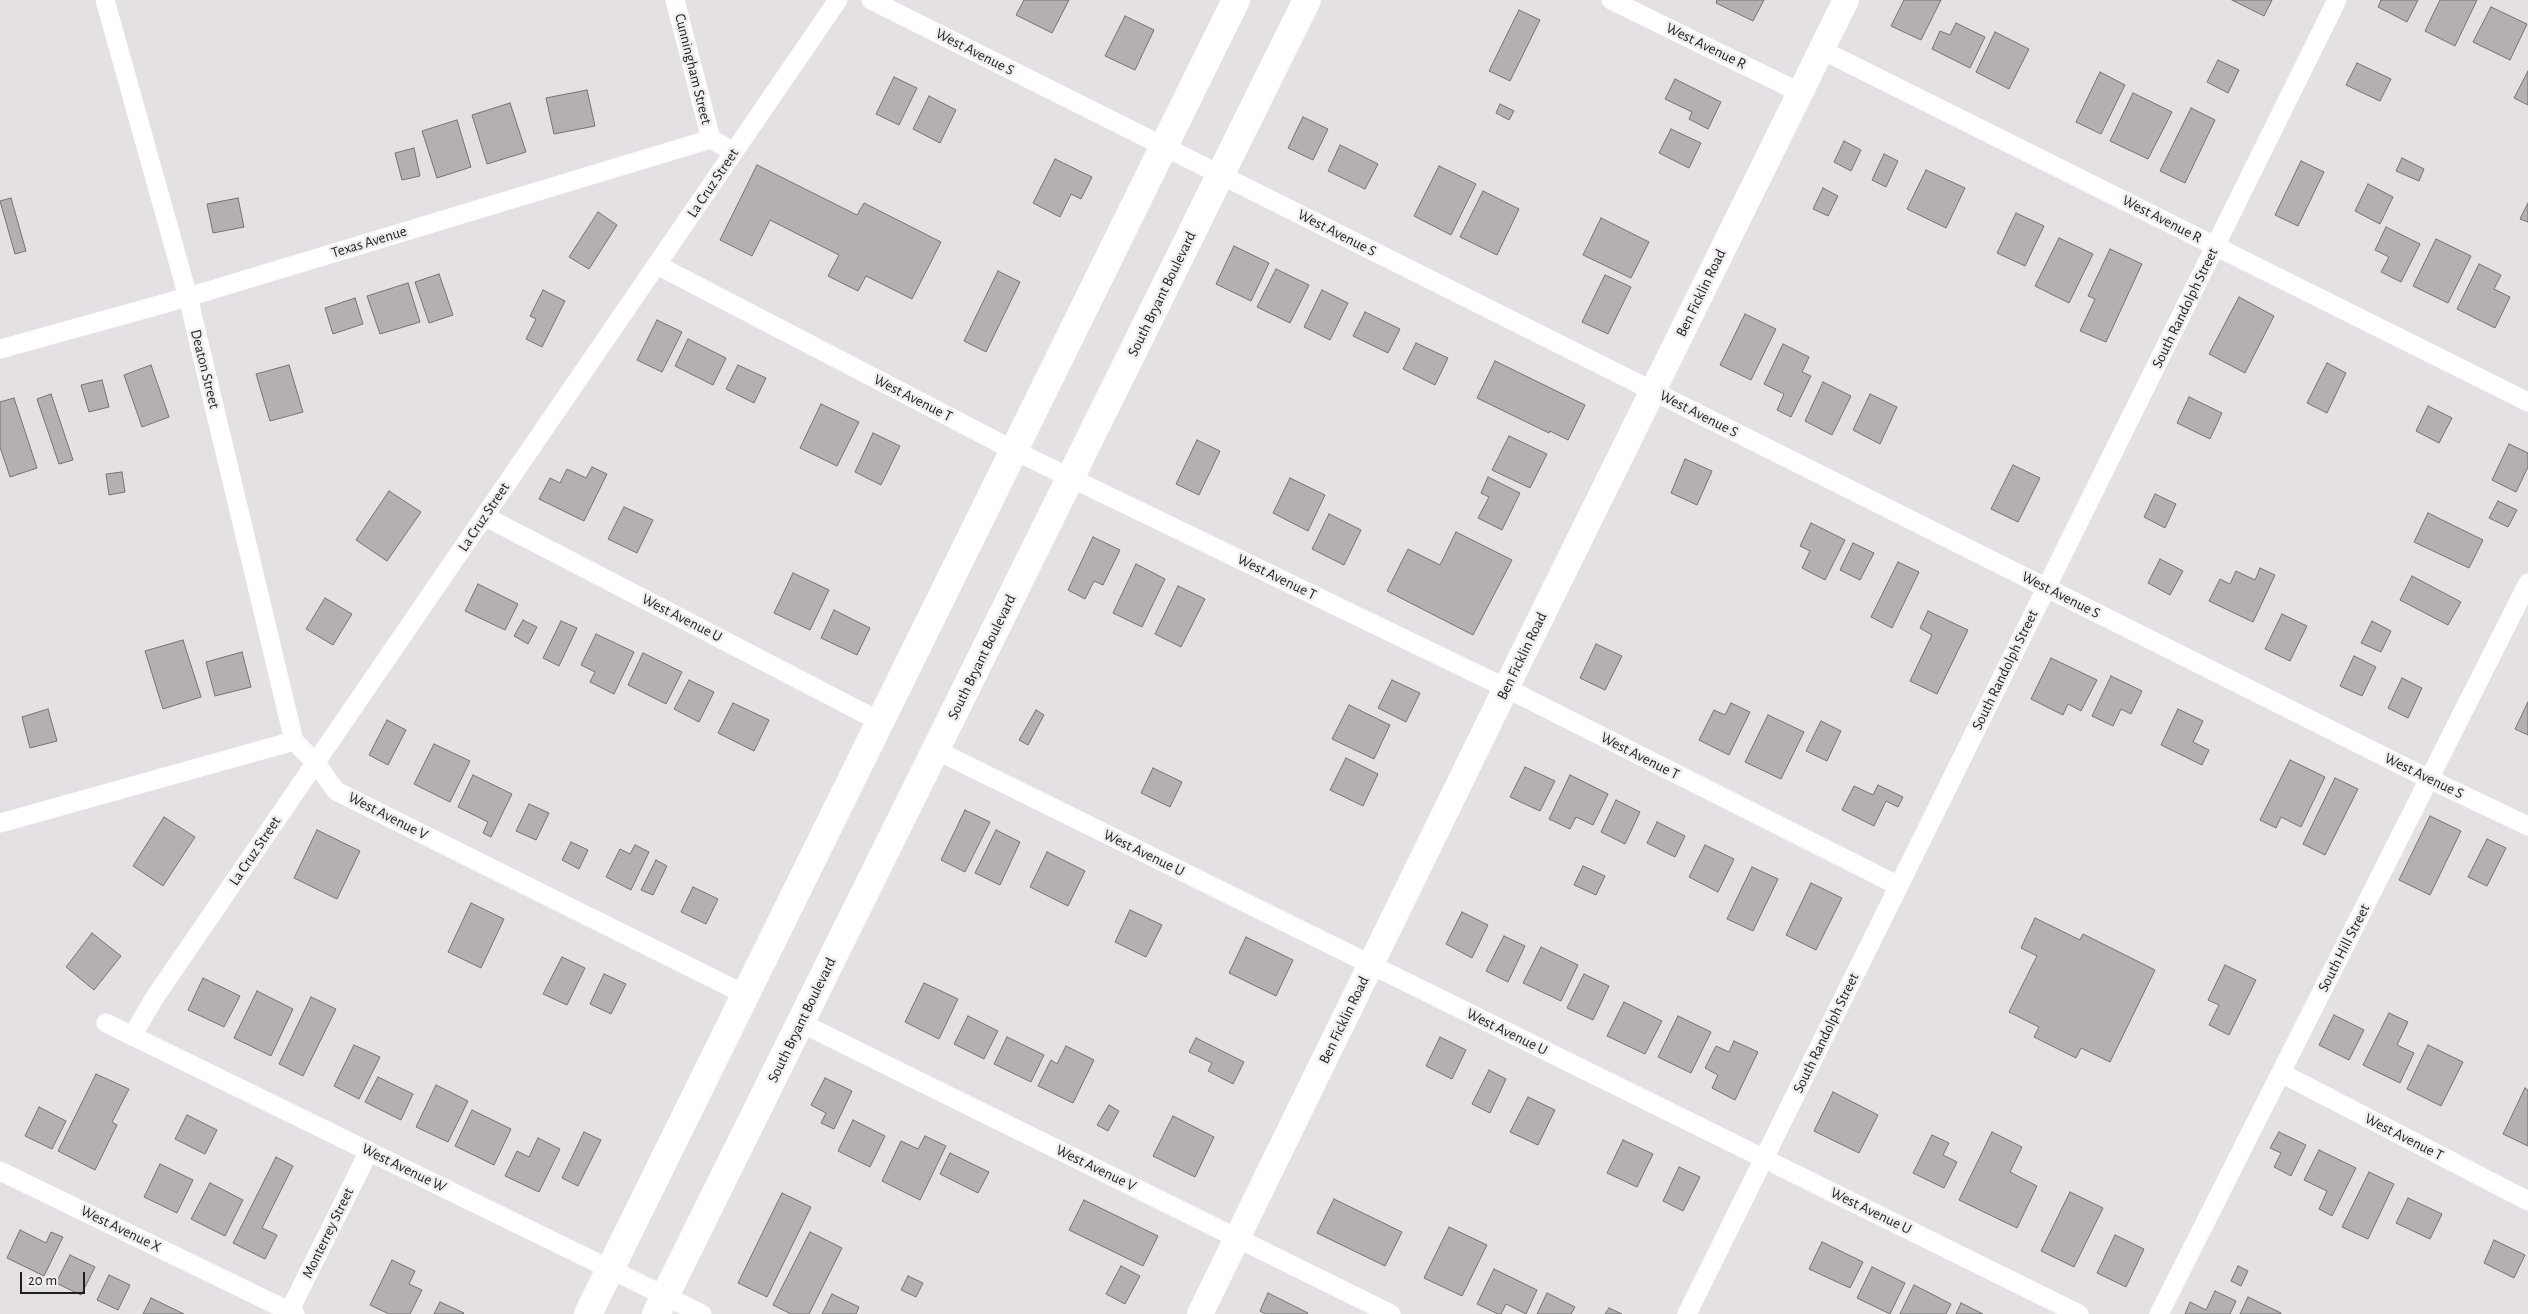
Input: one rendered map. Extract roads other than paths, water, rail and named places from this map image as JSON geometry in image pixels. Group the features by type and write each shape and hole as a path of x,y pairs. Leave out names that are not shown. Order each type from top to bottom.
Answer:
{"main road":[{"path":"588,1314 879,720 1236,0"},
{"name":"South Bryant Boulevard","path":"661,1305 1307,0"}],"street":[{"name":"Deaton Street","path":"105,0 188,297 294,741"},
{"name":"Cunningham Street","path":"675,0 711,139"},
{"name":"La Cruz Street","path":"132,1036 154,997 838,0"},
{"name":"West Avenue S","path":"871,0 2429,779 2528,826"},
{"name":"West Avenue R","path":"1611,0 1800,92"},
{"name":"Ben Ficklin Road","path":"1200,1314 1506,688 1846,0"},
{"name":"South Randolph Street","path":"1687,1314 2337,0"},
{"name":"West Avenue R","path":"1822,50 2528,402"},
{"name":"Texas Avenue","path":"0,350 188,297 711,139"},
{"path":"711,139 734,152"},
{"name":"West Avenue T","path":"656,265 1013,450 1506,688 1899,886"},
{"name":"West Avenue U","path":"484,516 879,720"},
{"name":"South Hill Street","path":"2159,1314 2528,583"},
{"path":"0,822 294,741"},
{"name":"West Avenue V","path":"294,741 316,762 336,791 744,994"},
{"name":"West Avenue U","path":"936,750 2079,1314"},
{"name":"West Avenue W","path":"106,1023 610,1269 661,1305 702,1314"},
{"name":"West Avenue V","path":"801,1023 1391,1314"},
{"name":"West Avenue T","path":"2281,1073 2528,1201"},
{"name":"Monterrey Street","path":"291,1313 369,1151"},
{"name":"West Avenue X","path":"0,1171 291,1313"}]}
